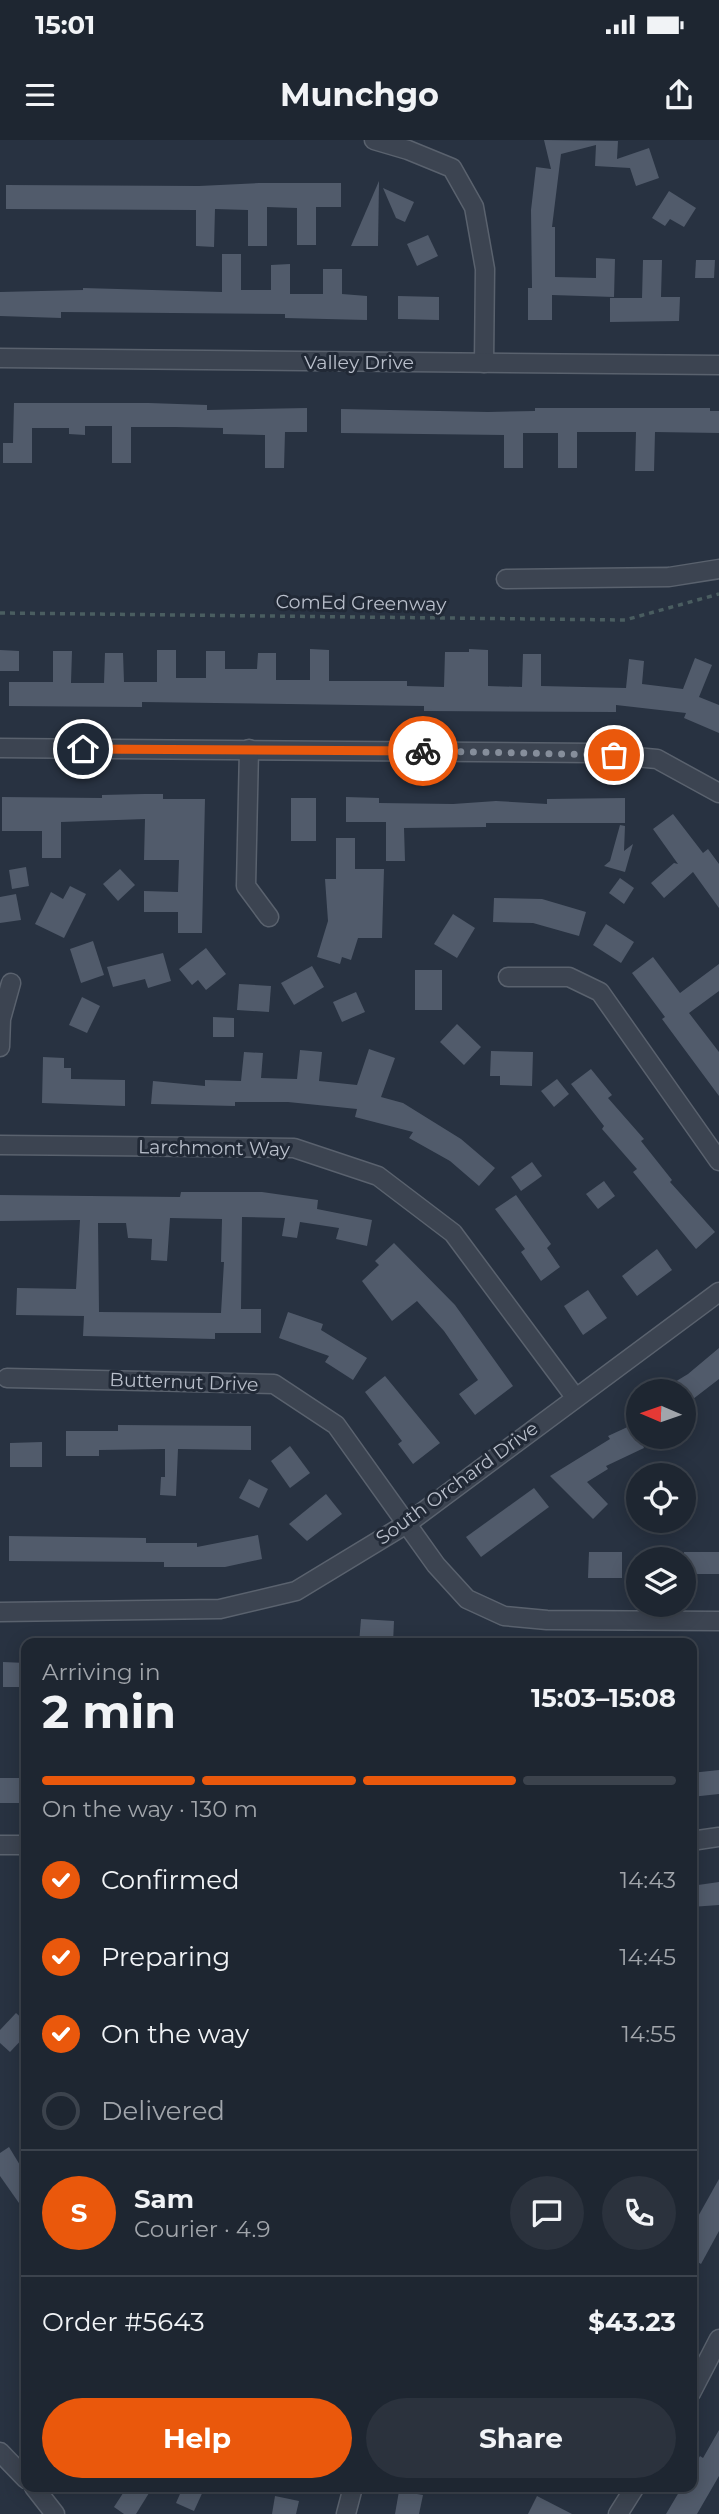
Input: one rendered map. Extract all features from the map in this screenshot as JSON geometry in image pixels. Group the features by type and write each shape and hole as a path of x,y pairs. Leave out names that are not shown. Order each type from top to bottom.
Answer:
{"street":[{"path":"374,140 408,149 452,168 474,207 485,269 484,363"},
{"name":"Valley Drive","path":"0,358 719,365"},
{"path":"506,579 669,577 719,569"},
{"path":"0,748 593,753 657,759 719,793"},
{"path":"249,749 246,886 269,917"},
{"path":"508,977 569,977 600,992 719,1161"},
{"path":"0,1047 1,1019 11,983"},
{"name":"Larchmont Way","path":"0,1145 294,1148 378,1176 453,1233 575,1397"},
{"name":"South Orchard Drive","path":"0,1612 220,1608 296,1591 408,1523 719,1292"},
{"name":"Butternut Drive","path":"7,1378 274,1384 335,1425 436,1565 467,1599 504,1616 547,1620 719,1621"},
{"path":"697,1840 719,1837"},
{"path":"0,1844 21,1845"},
{"path":"697,2381 719,2339"},
{"path":"0,2452 21,2474"},
{"path":"45,2492 55,2514"},
{"path":"346,2514 352,2492"},
{"path":"618,2514 632,2492"}],"path":[{"name":"ComEd Greenway","path":"0,613 625,620 719,594"}],"building":[{"path":"544,140 618,141 617,159 649,148 659,178 636,186 630,168 595,166 596,145 561,154 552,227 555,227 555,277 596,278 596,258 615,259 614,297 552,295 552,320 528,320 528,288 532,288 531,210 536,167 551,169"},
{"path":"379,181 378,246 351,246"},
{"path":"341,183 341,207 316,207 316,245 297,245 297,208 267,207 267,246 248,246 248,210 215,209 214,247 196,246 196,210 6,209 6,185 199,186"},
{"path":"383,188 414,202 405,222 396,218"},
{"path":"669,191 696,208 684,227 670,219 665,226 652,218"},
{"path":"428,235 438,256 417,266 407,244"},
{"path":"222,254 241,254 241,290 271,290 271,265 290,264 290,294 323,294 323,269 342,269 342,294 367,296 367,320 285,318 285,314 61,312 61,318 0,316 0,292 83,288 222,292"},
{"path":"643,260 662,260 661,297 680,297 679,321 610,322 610,298 642,298"},
{"path":"696,260 715,260 714,278 695,278"},
{"path":"398,296 439,297 439,320 398,319"},
{"path":"14,403 207,405 207,410 307,408 307,432 285,432 284,468 265,468 265,435 223,434 223,428 175,427 131,427 131,463 112,463 112,426 85,426 85,435 69,434 69,428 32,428 32,463 3,463 3,443 13,443"},
{"path":"535,408 710,408 710,411 719,411 719,433 655,432 654,471 635,471 636,432 577,432 577,468 558,468 558,433 523,433 523,468 504,468 504,435 341,433 341,409 488,412 535,411"},
{"path":"310,649 329,650 329,681 407,681 407,686 444,687 445,652 469,652 469,649 488,650 488,686 522,687 523,654 541,654 541,686 626,688 629,659 644,661 642,684 683,689 695,658 712,665 699,697 719,705 719,733 684,718 686,713 616,705 616,712 424,711 424,706 142,702 142,707 9,706 9,682 53,682 53,651 72,651 71,683 104,683 105,653 123,653 124,682 157,682 157,650 176,650 176,678 206,678 206,651 225,651 225,669 257,669 258,653 276,653 276,680 310,680"},
{"path":"0,650 19,651 19,671 0,671"},
{"path":"163,794 163,799 205,799 202,933 178,933 178,912 144,912 144,891 178,892 179,860 144,860 145,819 61,822 61,858 42,858 42,831 2,831 2,797 102,798 102,795"},
{"path":"346,797 379,798 379,803 453,804 496,801 547,804 547,799 625,798 625,823 486,823 486,827 404,828 405,861 386,861 386,822 346,822"},
{"path":"291,798 316,798 316,841 291,841"},
{"path":"673,814 703,853 708,849 719,864 719,908 693,872 664,898 651,883 674,863 678,864 653,829"},
{"path":"620,825 625,826 624,851 633,844 625,872 604,866 610,861"},
{"path":"336,838 355,838 355,869 384,869 382,938 358,938 351,960 342,957 340,964 317,957 328,921 325,879 336,879"},
{"path":"26,867 29,886 12,889 9,870"},
{"path":"120,869 135,885 118,901 103,884"},
{"path":"620,878 634,888 624,904 609,893"},
{"path":"70,886 86,894 64,938 35,924 51,892 63,899"},
{"path":"16,894 21,920 0,923 0,897"},
{"path":"494,898 542,899 586,912 579,936 533,923 493,922"},
{"path":"453,914 475,928 457,958 434,944"},
{"path":"606,924 634,942 621,963 593,945"},
{"path":"93,941 104,975 81,983 70,949"},
{"path":"206,948 226,974 206,990 198,980 192,985 179,969"},
{"path":"163,953 171,981 148,988 145,979 113,987 107,967"},
{"path":"653,957 680,993 719,964 719,991 689,1013 719,1052 719,1096 632,973"},
{"path":"312,966 324,987 294,1005 281,983"},
{"path":"415,970 442,970 442,1010 415,1010"},
{"path":"239,984 271,986 269,1012 237,1010"},
{"path":"356,992 365,1012 342,1022 333,1002"},
{"path":"82,997 100,1006 87,1033 69,1025"},
{"path":"213,1017 234,1018 234,1037 213,1037"},
{"path":"457,1024 481,1047 464,1065 440,1042"},
{"path":"369,1049 395,1058 381,1097 403,1103 461,1139 495,1168 479,1186 450,1161 409,1138 413,1132 355,1117 357,1109 288,1102 235,1102 235,1106 151,1104 153,1081 205,1086 205,1080 241,1081 244,1052 263,1053 261,1078 297,1079 300,1050 322,1052 319,1081 357,1085"},
{"path":"491,1051 533,1052 532,1086 500,1085 500,1076 490,1076"},
{"path":"43,1057 64,1058 64,1068 71,1068 71,1079 125,1080 125,1106 42,1103"},
{"path":"591,1069 612,1095 608,1098 644,1139 641,1141 672,1180 670,1182 715,1232 696,1249 633,1172 637,1169 602,1129 604,1126 571,1084"},
{"path":"557,1079 569,1094 554,1107 541,1091"},
{"path":"532,1162 542,1176 521,1191 511,1177"},
{"path":"604,1181 615,1196 598,1209 586,1194"},
{"path":"181,1192 262,1192 318,1200 317,1209 372,1220 367,1246 336,1239 339,1228 300,1222 297,1238 282,1236 285,1218 242,1217 241,1309 261,1309 261,1333 215,1333 215,1339 83,1336 84,1316 16,1315 17,1288 76,1289 80,1220 0,1221 0,1195 180,1197","holes":["170,1218 222,1219 221,1262 224,1262 221,1313 99,1312 98,1223 126,1223 128,1238 152,1239 151,1260 167,1261"]},
{"path":"516,1195 551,1244 547,1248 560,1267 541,1281 521,1252 525,1249 495,1209"},
{"path":"394,1243 455,1305 513,1386 475,1415 459,1394 478,1380 444,1331 417,1301 392,1321 362,1281 379,1265 375,1261"},
{"path":"657,1249 672,1270 637,1296 622,1276"},
{"path":"588,1290 607,1318 583,1335 564,1306"},
{"path":"288,1312 323,1324 321,1330 367,1358 353,1380 325,1362 329,1356 279,1338"},
{"path":"719,1348 719,1379 696,1397 696,1379 680,1379"},
{"path":"385,1376 440,1443 413,1464 398,1444 402,1441 365,1392"},
{"path":"118,1425 251,1426 251,1450 178,1449 176,1496 160,1495 161,1477 165,1477 165,1449 99,1450 99,1456 66,1456 66,1431 118,1431"},
{"path":"626,1428 626,1449 642,1449 606,1466 608,1469 587,1482 608,1504 593,1519 550,1476 610,1439 608,1436"},
{"path":"42,1442 42,1467 10,1467 10,1443"},
{"path":"290,1446 310,1473 290,1488 271,1461"},
{"path":"249,1479 268,1489 259,1508 239,1498"},
{"path":"534,1488 549,1507 481,1557 466,1537"},
{"path":"326,1494 342,1514 307,1541 289,1524"},
{"path":"258,1535 262,1559 225,1567 164,1567 164,1562 9,1561 9,1536 146,1538 146,1543 197,1543 197,1547"},
{"path":"589,1552 622,1552 622,1578 588,1578"},
{"path":"696,1552 719,1552 719,1574 696,1574"},
{"path":"361,1619 394,1621 393,1638 359,1638"},
{"path":"3,1662 21,1663 21,1687 3,1687"},
{"path":"719,1770 719,1794 697,1796 697,1772"},
{"path":"0,1778 21,1778 21,1803 0,1803"},
{"path":"719,1882 719,1905 697,1907 697,1885"},
{"path":"16,2013 21,2018 21,2040 10,2052 0,2043 0,2030"},
{"path":"9,2147 21,2167 21,2206 0,2176 0,2153"},
{"path":"719,2179 719,2231 701,2264 697,2262 697,2218"},
{"path":"719,2430 719,2476 697,2514 666,2514 679,2492 697,2492 697,2461 700,2456 703,2458"},
{"path":"124,2492 149,2493 136,2514 124,2514 114,2507"},
{"path":"181,2492 203,2492 194,2511 176,2503"},
{"path":"399,2492 423,2495 419,2514 395,2514"},
{"path":"275,2496 299,2501 296,2514 272,2514"},
{"path":"537,2496 572,2514 528,2514"}],"way so far":[{"path":"423,751 614,755"}],"route":[{"path":"83,749 423,751"}]}
